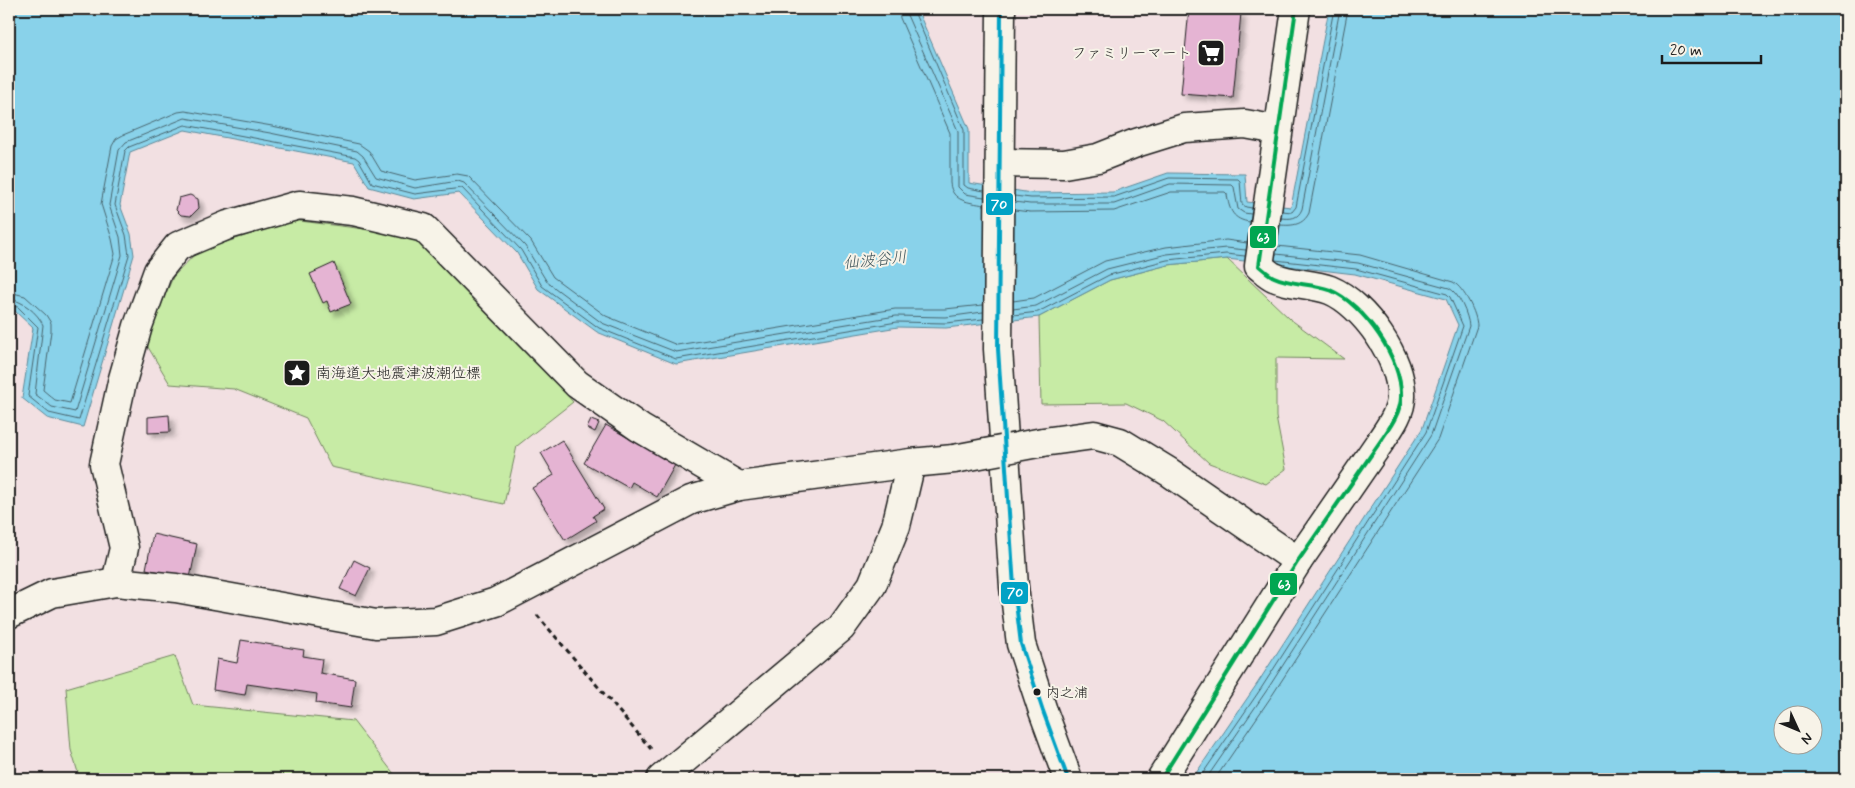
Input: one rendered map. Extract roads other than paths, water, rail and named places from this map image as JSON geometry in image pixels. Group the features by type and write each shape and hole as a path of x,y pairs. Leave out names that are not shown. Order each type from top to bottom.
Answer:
{"street":[{"path":"1001,9 998,349 1017,622 1021,644 1037,695 1068,779"},
{"path":"1161,779 1298,561 1382,439 1395,418 1402,398 1400,382 1393,360 1362,314 1332,291 1311,284 1293,283 1273,277 1259,266 1267,199 1296,9"},
{"path":"1000,170 1064,164 1098,158 1136,143 1184,128 1245,124 1278,130"},
{"path":"116,582 124,548 104,464 122,382 138,326 158,270 178,246 228,224 298,205 353,211 424,228 577,384 640,428 739,486"},
{"path":"9,614 52,593 116,582 176,588 376,624 436,621 496,602 692,500 739,486 954,459 1043,442 1094,435 1120,442 1169,472 1298,561"},
{"path":"666,776 841,628 872,585 896,526 911,463"}],"water":[{"name":"仙波谷川","path":"9,9 917,9 969,129 969,183 1031,193 1113,192 1168,173 1245,174 1247,202 1291,207 1329,9 1846,9 1846,779 1192,779 1257,684 1422,429 1458,325 1446,299 1355,274 1227,259 1168,265 1110,280 1039,317 946,328 898,327 676,364 597,332 538,289 517,253 459,193 414,199 369,187 354,162 185,130 130,152 120,205 131,234 134,255 83,427 47,418 22,398 33,328 15,311 9,310"}],"place":[{"name":"ファミリーマート","path":"1211,53"},
{"name":"南海道大地震津波潮位標","path":"297,373"},
{"name":"内之浦","path":"1037,692"}]}
